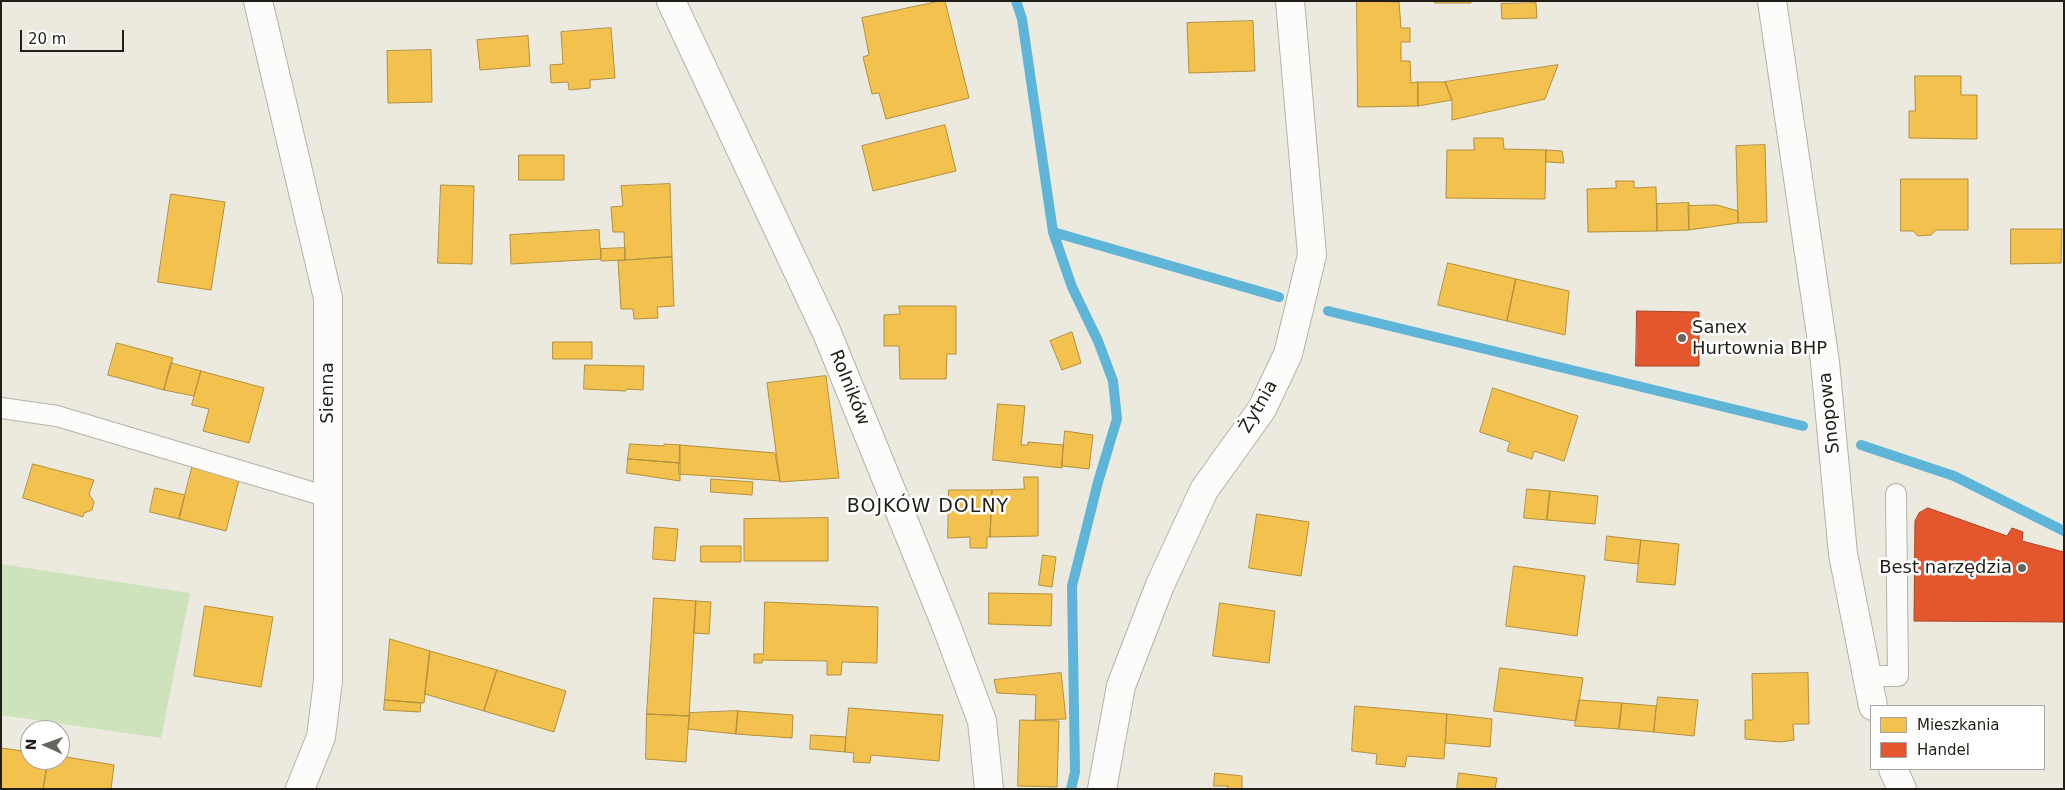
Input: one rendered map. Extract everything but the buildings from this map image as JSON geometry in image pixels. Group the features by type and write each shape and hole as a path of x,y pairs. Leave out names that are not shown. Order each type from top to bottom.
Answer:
{"street":[{"name":"Sienna","path":"258,1 328,298 328,681 321,737 300,789"},
{"name":"Rolników","path":"671,1 826,333 946,625 982,721 989,789"},
{"name":"Żytnia","path":"1102,789 1121,686 1160,585 1204,490 1262,409 1288,354 1299,310 1312,255 1290,1"},
{"name":"Snopowa","path":"1772,1 1825,362 1844,554 1873,705"},
{"path":"1894,770 1902,789"}],"lane":[{"path":"1,408 57,416 328,497"},
{"path":"1867,676 1898,676 1896,494"}],"green space":[{"path":"1,564 190,593 161,738 70,725 70,720 36,720 1,715"}],"waterway":[{"path":"1016,1 1022,19 1053,232 1072,287 1098,341 1113,381 1117,419 1098,482 1072,586 1075,772 1071,789"},
{"path":"1053,232 1279,297"},
{"path":"1328,311 1803,426"},
{"path":"1861,445 1954,476 2064,531"}],"place":[{"name":"Sanex Hurtownia BHP","path":"1682,338"},
{"name":"Best narzędzia","path":"2022,568"}],"district":[{"name":"BOJKÓW DOLNY","path":"928,507"}]}
